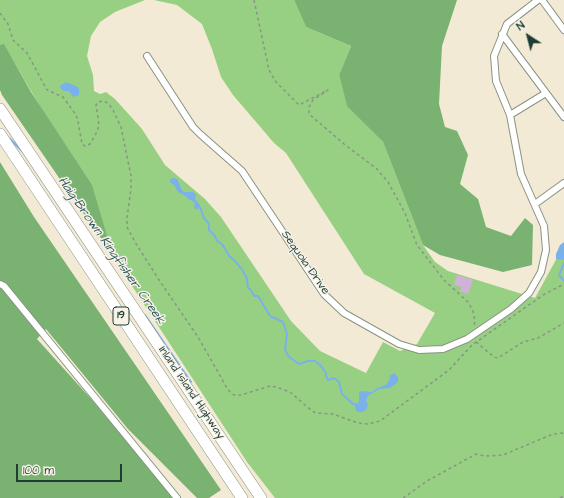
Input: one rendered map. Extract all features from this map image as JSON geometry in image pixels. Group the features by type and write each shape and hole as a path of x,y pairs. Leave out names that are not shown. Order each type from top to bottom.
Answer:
{"highway":[{"name":"Inland Island Highway","path":"0,110 261,498"},
{"name":"Inland Island Highway","path":"0,134 242,498"}],"street":[{"name":"Sequoia Drive","path":"147,56 193,127 242,171 324,294 344,313 399,344 419,350 443,349 467,339 511,309 529,293 541,272 546,250 544,226 521,174 510,116 496,81 494,56 507,24 538,0"},
{"path":"542,0 564,30"},
{"path":"502,34 564,117"},
{"path":"510,116 546,93"},
{"path":"535,204 564,183"},
{"path":"0,284 4,286 177,498"}],"path":[{"path":"254,0 269,70 276,82 298,105 328,90 313,100 309,107 309,114 344,144 372,165 388,182 406,212 417,246 444,280 468,302 473,311 475,321 474,326"},
{"path":"0,13 8,24 13,40 27,53 47,90 63,98 76,115 82,144 85,146 90,144 97,132 99,125 96,105 98,102 103,101 108,103 113,110 121,127 131,176 127,227 159,280 198,337 230,392 234,395 241,395 270,386 276,387 290,392 316,413 333,414 368,424 380,421 416,396 449,370 476,342 543,295 564,284"},
{"path":"474,340 494,357 498,358 523,342 538,338 564,323"},
{"path":"403,498 427,481 476,454 490,456 504,455 553,434 564,433"},
{"path":"560,498 564,496"}],"green space":[{"path":"0,0 145,0 115,12 100,22 91,36 87,56 93,75 94,91 100,94 106,92 115,99 142,129 165,165 205,199 221,217 291,321 320,351 366,373 383,342 400,351 417,344 435,313 364,274 286,153 274,143 233,95 221,77 202,24 177,5 154,0 294,0 306,27 351,46 339,75 347,105 383,142 423,245 435,262 448,271 535,298 564,245 564,498 275,498 247,462 123,272 41,108 4,45 0,45"},
{"path":"294,0 457,0 442,46 439,104 445,127 457,131 468,155 460,184 478,199 486,227 511,236 525,218 533,225 532,265 503,272 440,255 423,245 383,142 347,106 339,75 351,46 306,27"},
{"path":"4,44 31,92 92,185 112,253 2,95 0,90 0,45"},
{"path":"0,162 34,217 221,490 209,498 197,498 128,429 46,329 37,339 92,400 174,498 0,498"}],"water":[{"path":"66,82 78,87 79,95 73,97 69,91 64,91 61,89 60,86"},
{"path":"170,179 177,179 184,192 193,192 196,195 195,199 200,205 198,210 194,208 195,203 193,201 178,192 174,185 170,182"},
{"path":"564,242 564,260 556,259 556,254 560,245"},
{"path":"394,373 398,377 398,382 390,388 379,389 368,396 366,400 368,405 366,410 357,412 355,408 356,404 359,402 359,393 361,391 372,392 377,388 386,385 390,379 389,376"}],"building":[{"path":"457,275 473,280 468,294 460,291 462,287 454,285"}],"waterway":[{"name":"Haig-Brown Kingfisher Creek","path":"9,138 23,152"},
{"path":"200,207 204,218 209,224 209,230 243,271 247,279 248,288 254,296 258,296 270,316 283,322 287,334 285,350 289,357 299,364 308,361 315,361 326,373 328,380 334,378 339,382 342,394 353,404 357,405"},
{"path":"564,263 559,275 564,281"},
{"name":"Haig-Brown Kingfisher Creek","path":"145,315 191,382"}]}
